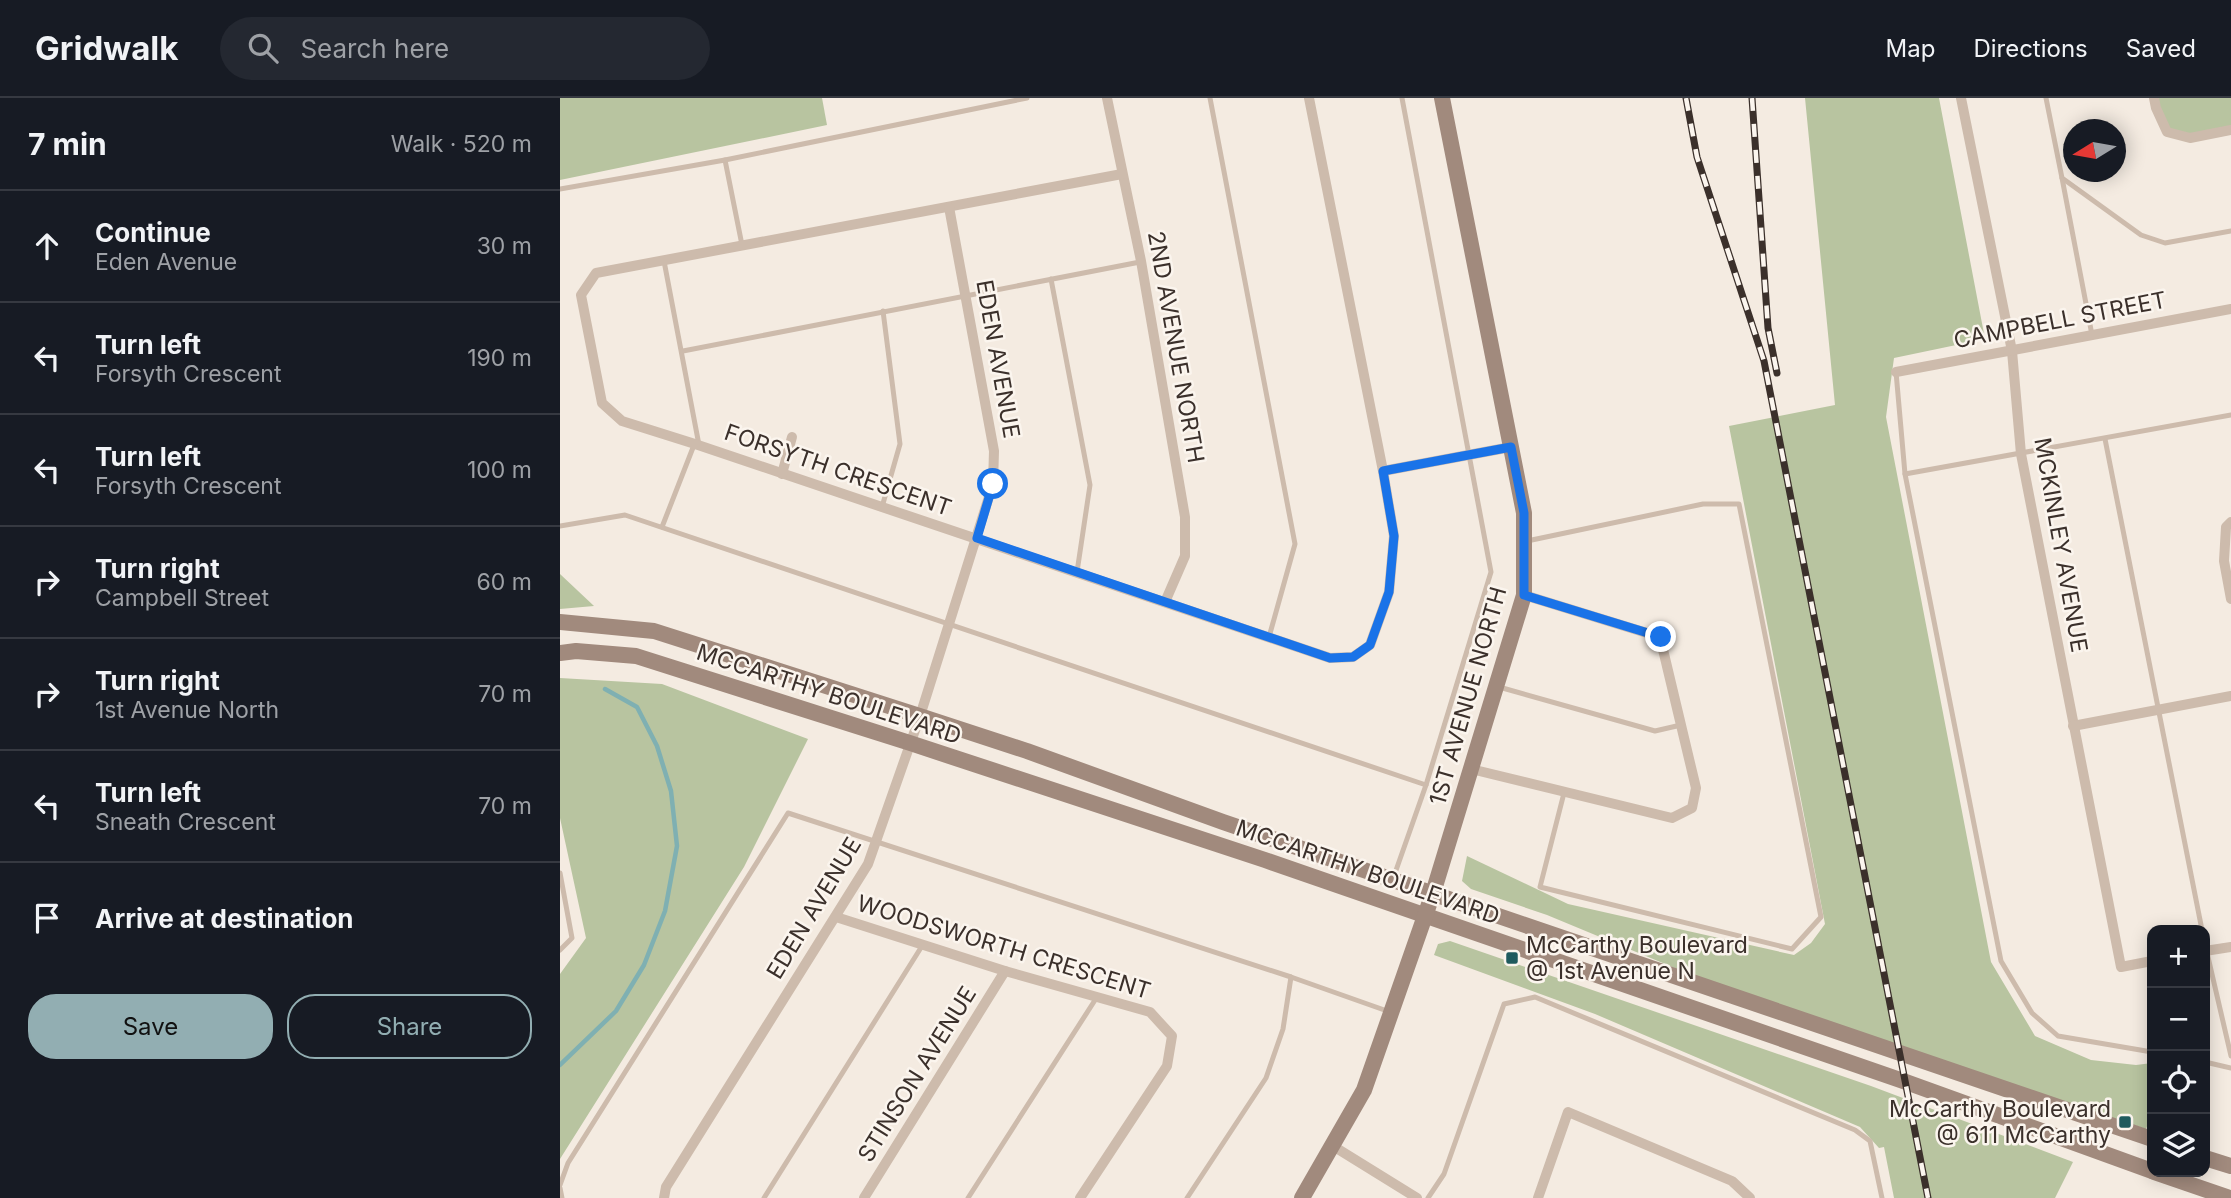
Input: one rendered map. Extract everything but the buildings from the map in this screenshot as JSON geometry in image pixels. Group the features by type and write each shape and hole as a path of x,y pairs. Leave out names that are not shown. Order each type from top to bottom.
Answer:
{"main road":[{"name":"1ST AVENUE NORTH","path":"1301,1198 1364,1090 1393,1013 1426,916 1524,595 1524,513 1442,98"},
{"name":"MCCARTHY BOULEVARD","path":"560,622 654,631 920,716 2147,1137"},
{"name":"MCCARTHY BOULEVARD","path":"560,653 576,651 636,656 910,743 1265,860 1906,1082 2147,1169"},
{"path":"2210,1159 2231,1166"},
{"name":"MCCARTHY BOULEVARD","path":"2170,1177 2230,1198"}],"street":[{"name":"2ND AVENUE NORTH","path":"1107,98 1141,261 1185,517 1185,556 1165,602"},
{"name":"FORSYTH CRESCENT","path":"1122,174 596,273 581,295 602,403 622,421 1330,658 1353,657 1370,645 1389,592 1394,536 1309,98"},
{"name":"MCKINLEY AVENUE","path":"1961,98 2012,351 2021,454 2122,967 2147,962"},
{"path":"2154,98 2167,132 2190,138 2231,130"},
{"name":"EDEN AVENUE","path":"664,1198 666,1187 869,864 920,716 993,484 995,451 949,207"},
{"name":"CAMPBELL STREET","path":"1896,372 2231,309"},
{"path":"782,474 792,437"},
{"path":"1383,471 1511,447"},
{"path":"2231,522 2226,527 2224,561 2231,599"},
{"path":"1471,769 1672,818 1692,808 1696,788 1661,637 1524,595"},
{"path":"2073,726 2231,696"},
{"name":"WOODSWORTH CRESCENT","path":"836,917 1005,971 1150,1012 1172,1037 1167,1066 1080,1198"},
{"path":"2210,949 2231,947"},
{"name":"STINSON AVENUE","path":"864,1198 1005,971"},
{"path":"1542,1197 1568,1111 1732,1181 1750,1198"},
{"path":"1333,1146 1417,1198"}],"lane":[{"path":"560,189 725,160 1027,98"},
{"path":"1210,98 1295,544 1269,637"},
{"path":"1393,878 1426,785 1491,572 1402,98"},
{"path":"2046,98 2092,335"},
{"path":"725,160 742,245"},
{"path":"2062,178 2141,235 2165,243 2231,230"},
{"path":"662,527 697,444 664,261"},
{"path":"682,351 1141,261"},
{"path":"1051,279 1090,485 1077,572"},
{"path":"881,508 900,444 883,311"},
{"path":"1896,372 1905,474 2001,961 2032,1013 2058,1036 2147,1051"},
{"path":"1905,474 2231,415"},
{"path":"2105,439 2201,925"},
{"path":"1524,541 1703,504 1739,504 1821,917 1792,949 1540,887 1565,792"},
{"path":"560,526 625,514 1426,785"},
{"path":"1496,686 1655,731 1681,725"},
{"path":"562,1198 560,1187 568,1163 788,813 1291,977 1393,1013"},
{"path":"560,873 572,938 560,950"},
{"path":"764,1198 923,945"},
{"path":"2210,970 2231,1056"},
{"path":"1187,1198 1266,1078 1283,1029 1291,977"},
{"path":"968,1198 1097,997"},
{"path":"1428,1198 1444,1174 1504,1003 1535,997 1855,1130 1870,1141 1882,1198"},
{"path":"2210,1063 2231,1068"}],"green space":[{"path":"560,98 822,98 827,125 560,180"},
{"path":"1805,98 1939,98 1985,339 1894,358 1886,417 1991,962 2035,1036 2091,1060 2147,1064 2146,1129 1711,983 1547,915 1471,889 1462,881 1467,856 1568,904 1794,955 1811,943 1825,924 1729,426 1835,405"},
{"path":"2154,98 2231,98 2231,130 2190,138 2167,132"},
{"path":"560,574 594,606 560,609"},
{"path":"560,678 662,684 808,739 744,867 560,1159 560,974 586,938 560,818"},
{"path":"1450,941 1871,1086 2073,1162 2055,1198 1894,1198 1884,1147 1879,1148 1860,1127 1595,1014 1434,955 1438,944"}],"waterway":[{"path":"560,1065 616,1011 644,965 665,911 677,846 671,791 657,746 637,707 605,689"}],"railway":[{"path":"1686,98 1697,157 1764,361 1928,1198"},
{"path":"1752,98 1768,328 1777,373"}],"place":[{"name":"McCarthy Boulevard @ 1st Avenue N","path":"1512,958"},
{"name":"McCarthy Boulevard @ 611 McCarthy","path":"2125,1122"}],"route":[{"path":"993,484 977,538 1330,658 1353,657 1370,645 1389,592 1394,536 1383,471 1511,447 1524,513 1524,595 1661,637"}]}
